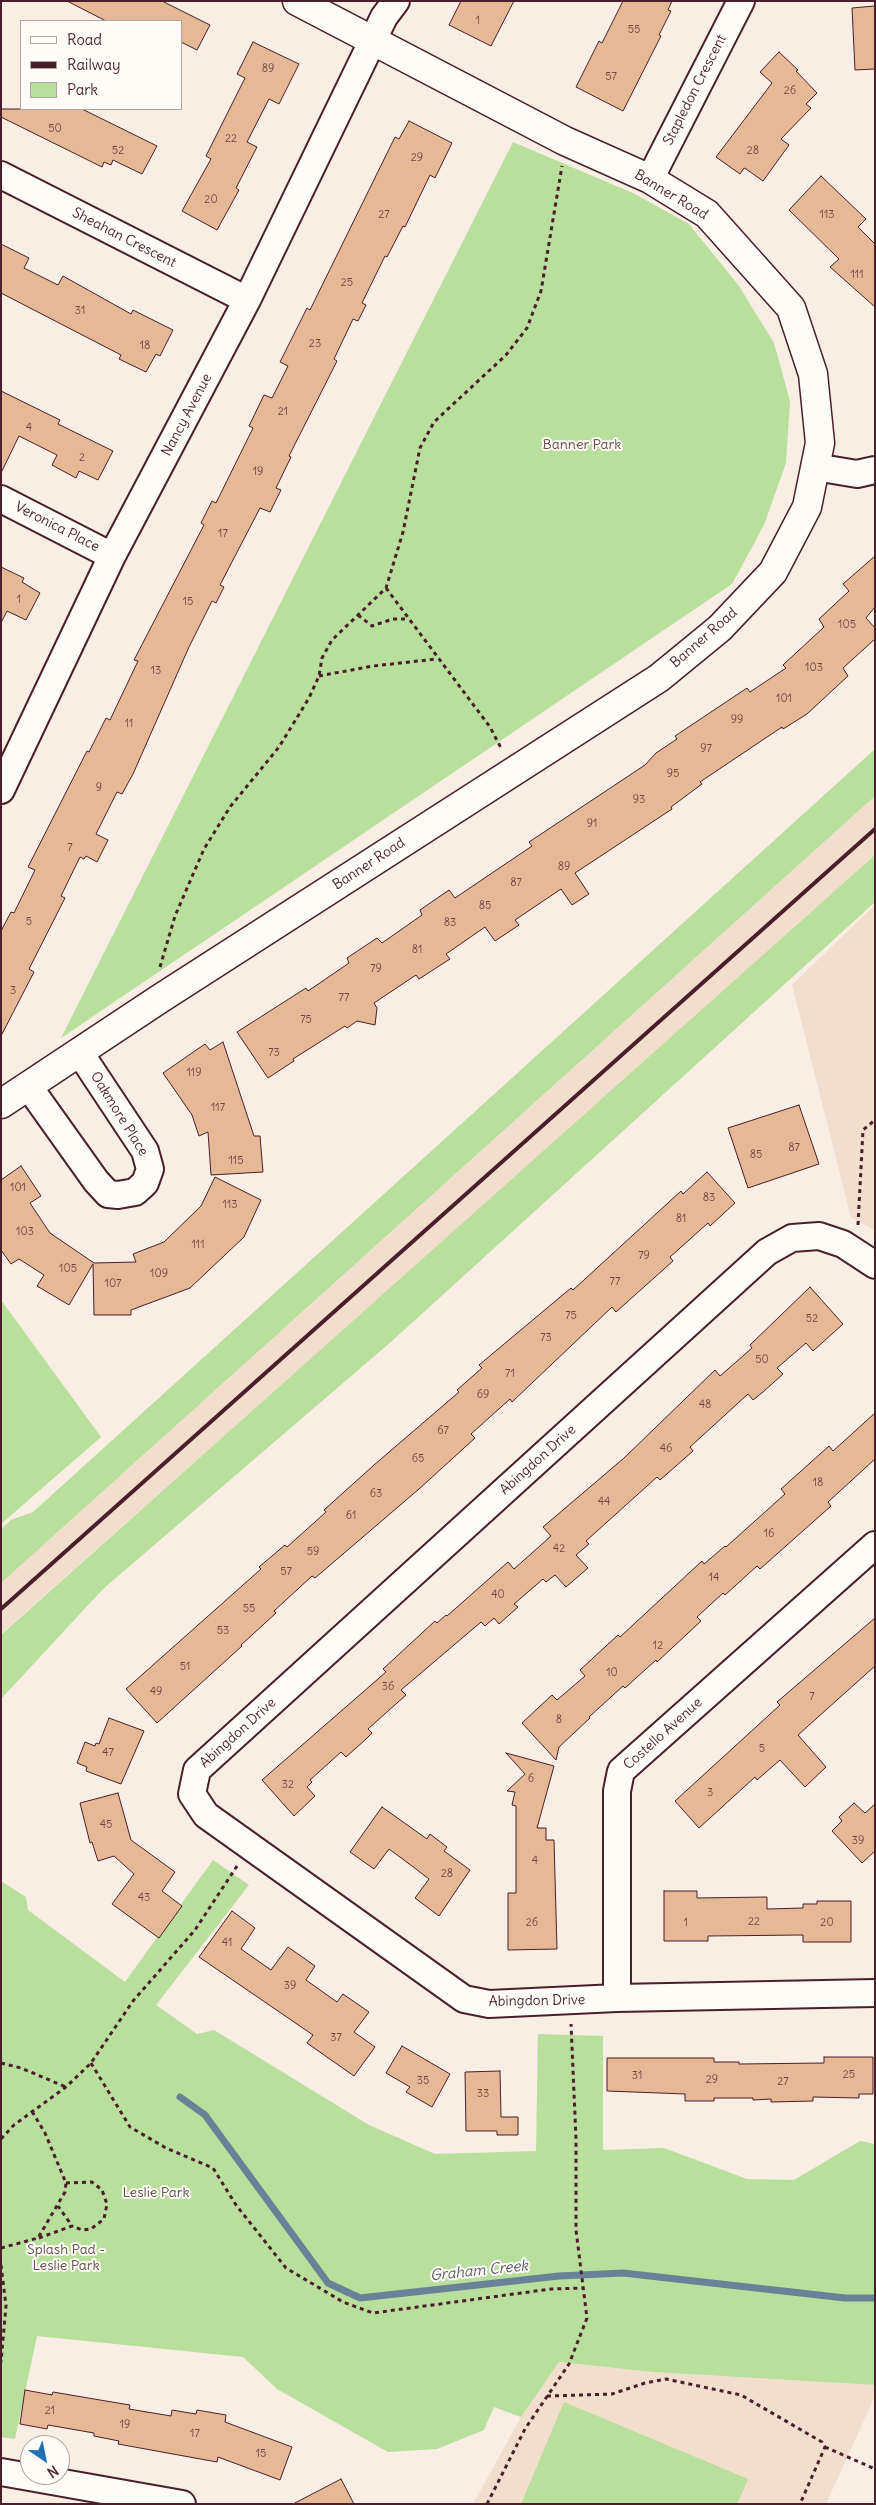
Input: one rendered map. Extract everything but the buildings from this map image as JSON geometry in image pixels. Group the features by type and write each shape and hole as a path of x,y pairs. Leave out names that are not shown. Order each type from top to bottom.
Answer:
{"street":[{"name":"Banner Road","path":"1,1104 161,998 659,678 720,628 773,572 807,507 820,443 813,374 791,308 707,214 650,179 565,141 297,1"},
{"name":"Nancy Avenue","path":"1,790 112,556 247,300 384,17 396,1"},
{"name":"Stapledon Crescent","path":"650,179 741,1"},
{"name":"Sheahan Crescent","path":"1,175 247,300"},
{"path":"815,467 857,474 875,470"},
{"name":"Veronica Place","path":"1,499 112,556"},
{"name":"Oakmore Place","path":"29,1087 96,1181 108,1194 118,1195 135,1192 146,1183 150,1169 145,1151 80,1053"},
{"name":"Abingdon Drive","path":"875,1265 843,1244 820,1236 792,1238 767,1252 197,1770 192,1794 206,1815 464,1999 489,2004 617,1998 875,1993"},
{"name":"Costello Avenue","path":"617,1998 617,1791 622,1771 875,1545"},
{"path":"1,2472 182,2504"}],"path":[{"path":"161,998 156,978 176,916 204,848 230,807 279,747 309,698 319,676 322,658 332,640 386,588 403,532 420,448 434,422 506,355 527,328 541,292 565,141"},
{"path":"386,588 490,726 514,771"},
{"path":"358,615 372,626 393,619 408,619"},
{"path":"319,676 373,666 438,659"},
{"path":"858,1230 864,1130 875,1120"},
{"path":"1,2139 14,2125 33,2113 66,2087 91,2063 133,2001 195,1930 249,1847"},
{"path":"487,2504 525,2429 569,2364 587,2318 576,2230 576,2139 570,2001"},
{"path":"1,2063 21,2068 66,2087"},
{"path":"91,2063 130,2127 166,2148 214,2168 236,2205 286,2268 343,2302 373,2313 551,2289 584,2288"},
{"path":"33,2113 45,2133 57,2166 66,2183 58,2206 38,2238"},
{"path":"58,2206 72,2226 82,2230 91,2229 104,2218 106,2204 102,2190 92,2182 66,2183"},
{"path":"1,2248 72,2226"},
{"path":"1,2265 6,2306 1,2362"},
{"path":"547,2396 612,2394 645,2383 666,2379 741,2395 822,2442 825,2447 875,2469"},
{"path":"800,2504 825,2447"}],"shaded area":[{"path":"875,796 875,855 644,1063 1,1634 1,1583"},
{"path":"875,905 875,1231 851,1217 792,985"},
{"path":"559,2362 653,2372 875,2385 875,2396 826,2504 473,2504 521,2417"}],"green space":[{"name":"Banner Park","path":"513,142 635,194 689,224 739,286 774,343 790,401 786,463 764,525 732,584 61,1038"},
{"path":"875,749 875,796 1,1583 1,1529 11,1520 33,1512"},
{"path":"875,855 875,902 392,1341 103,1589 1,1699 1,1635"},
{"path":"1,1300 101,1437 1,1524"},
{"name":"Leslie Park","path":"213,1860 249,1885 156,2005 197,2034 214,2030 369,2125 435,2154 536,2151 538,2034 603,2036 603,2150 664,2148 747,2179 794,2180 860,2141 875,2144 875,2385 653,2372 559,2362 521,2417 494,2407 484,2430 437,2449 388,2452 277,2389 243,2357 37,2336 15,2439 1,2437 1,1881 26,1897 28,1910 125,1982"},
{"path":"564,2402 748,2479 737,2504 521,2504"}],"waterway":[{"name":"Graham Creek","path":"180,2097 205,2115 328,2283 360,2298 559,2276 623,2273 845,2298 875,2298"}],"railway":[{"path":"1,1609 875,829"}],"park label":[{"name":"Splash Pad - Leslie Park","path":"66,2258"}]}
